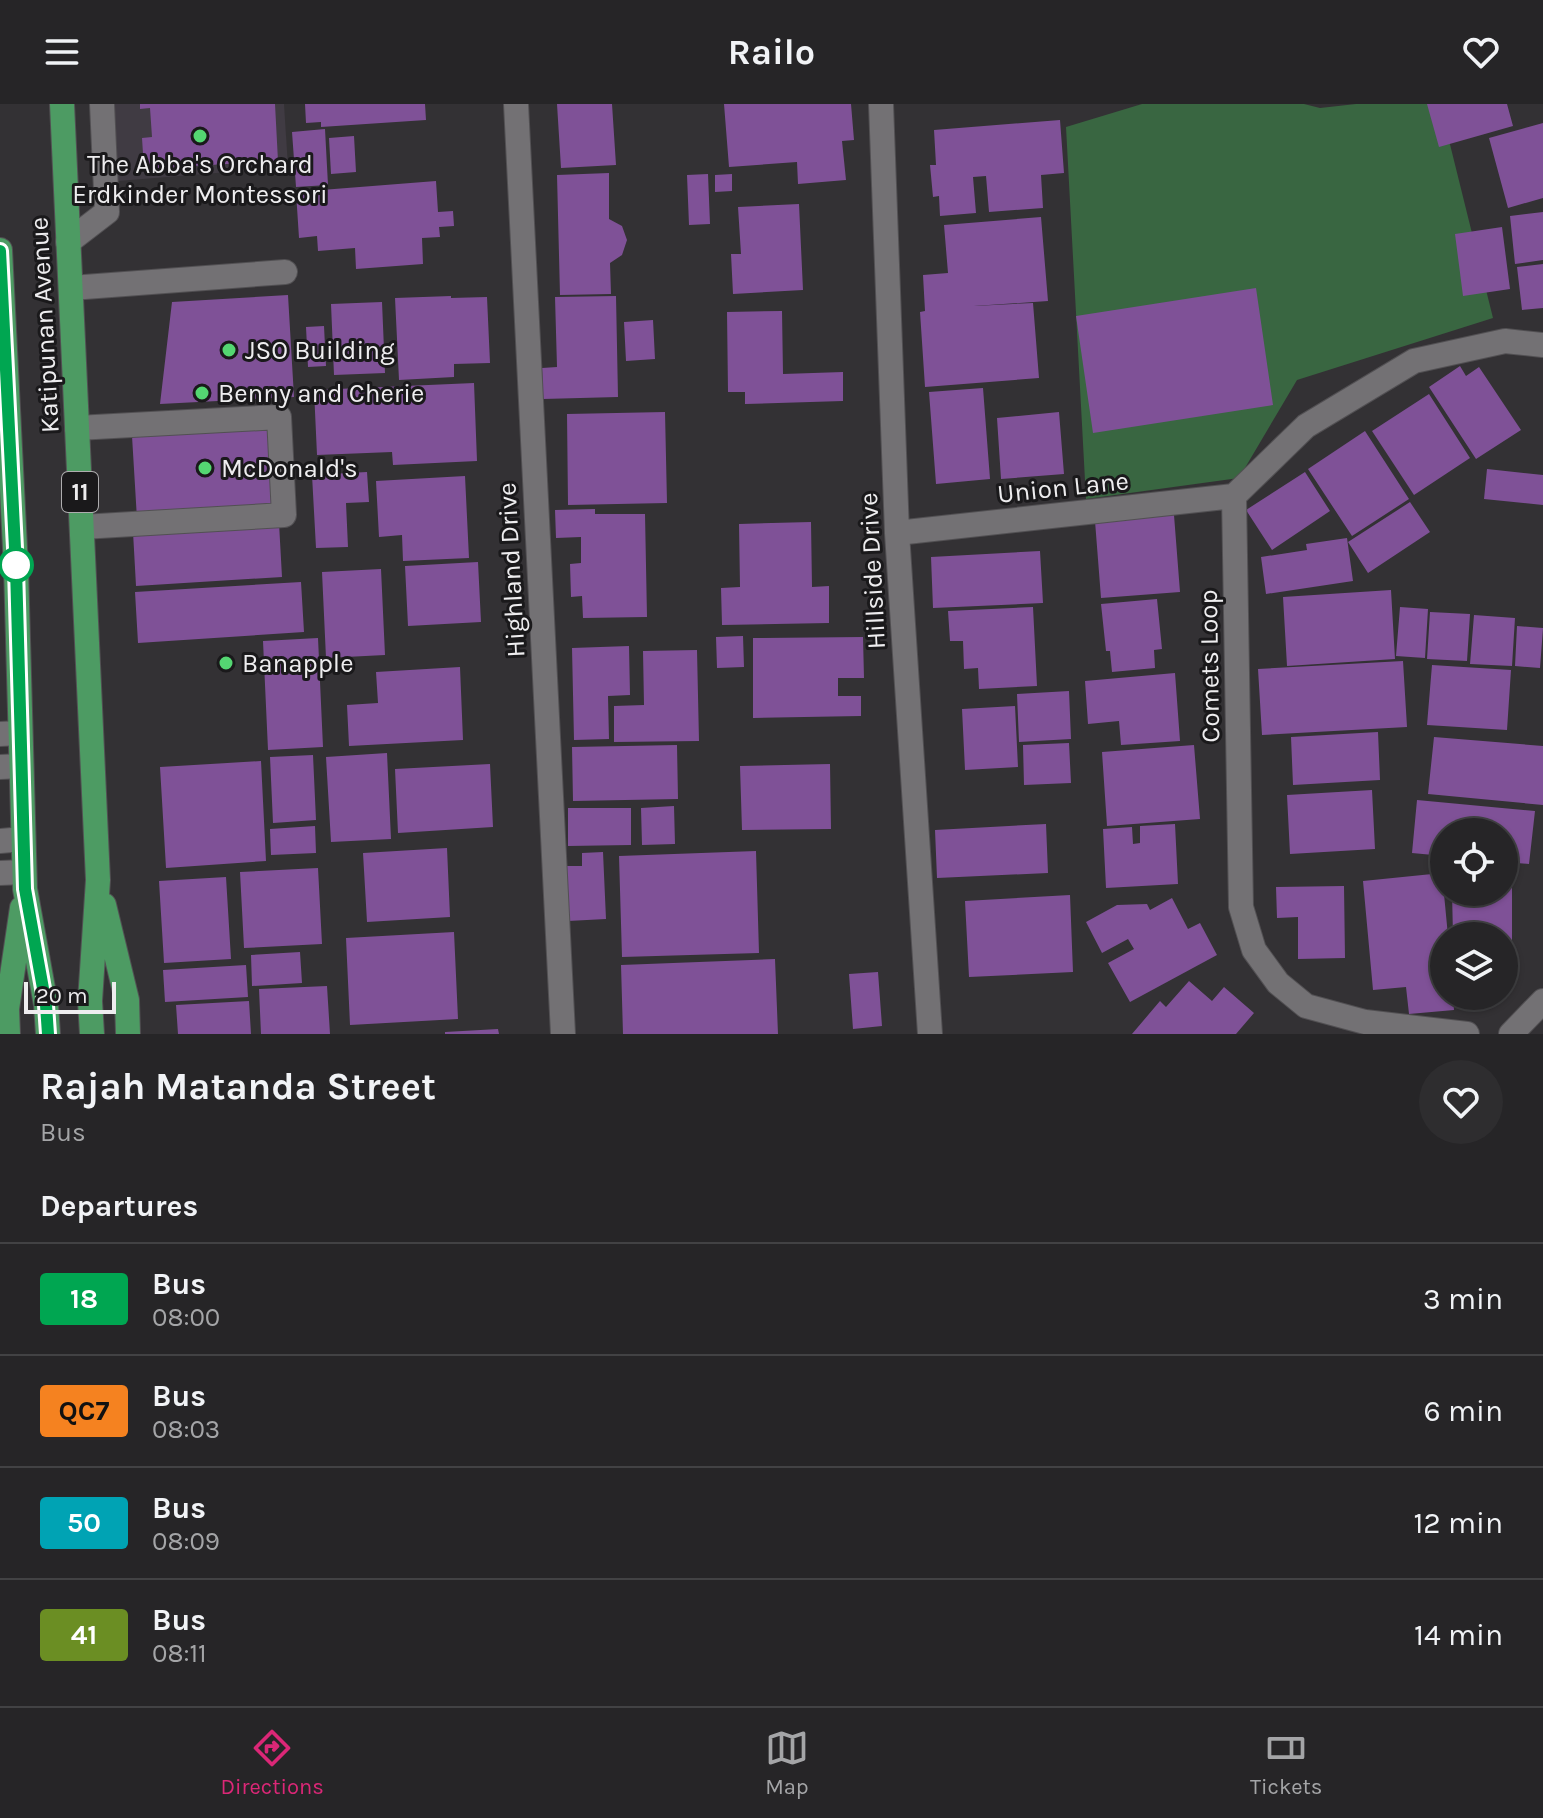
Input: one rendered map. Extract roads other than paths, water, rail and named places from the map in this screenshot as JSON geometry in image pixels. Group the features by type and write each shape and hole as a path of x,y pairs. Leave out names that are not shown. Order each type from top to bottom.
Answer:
{"main road":[{"name":"Katipunan Avenue","path":"62,104 98,880 90,1001 92,1034"},
{"name":"Katipunan Avenue","path":"0,250 16,568 10,734 12,840 16,878 46,1005 48,1034"},
{"name":"Katipunan Avenue","path":"8,1034 16,878"},
{"name":"Katipunan Avenue","path":"98,880 127,1000 128,1034"}],"street":[{"path":"68,242 107,212 102,104"},
{"name":"Highland Drive","path":"516,104 563,1034"},
{"name":"Hillside Drive","path":"881,104 897,533 930,1034"},
{"path":"71,288 285,272"},
{"path":"1234,496 1306,426 1414,361 1505,341 1543,345"},
{"path":"77,428 279,417 284,515 82,527"},
{"name":"Union Lane","path":"897,533 1234,496"},
{"name":"Comets Loop","path":"1234,496 1241,907 1254,950 1278,983 1306,1006 1365,1022 1467,1034"},
{"path":"1511,1034 1543,1001"}],"place":[{"name":"The Abba's Orchard Erdkinder Montessori","path":"200,136"},
{"name":"JSO Building","path":"229,350"},
{"name":"Benny and Cherie","path":"202,393"},
{"name":"McDonald's","path":"205,468"},
{"name":"Banapple","path":"226,663"}]}
